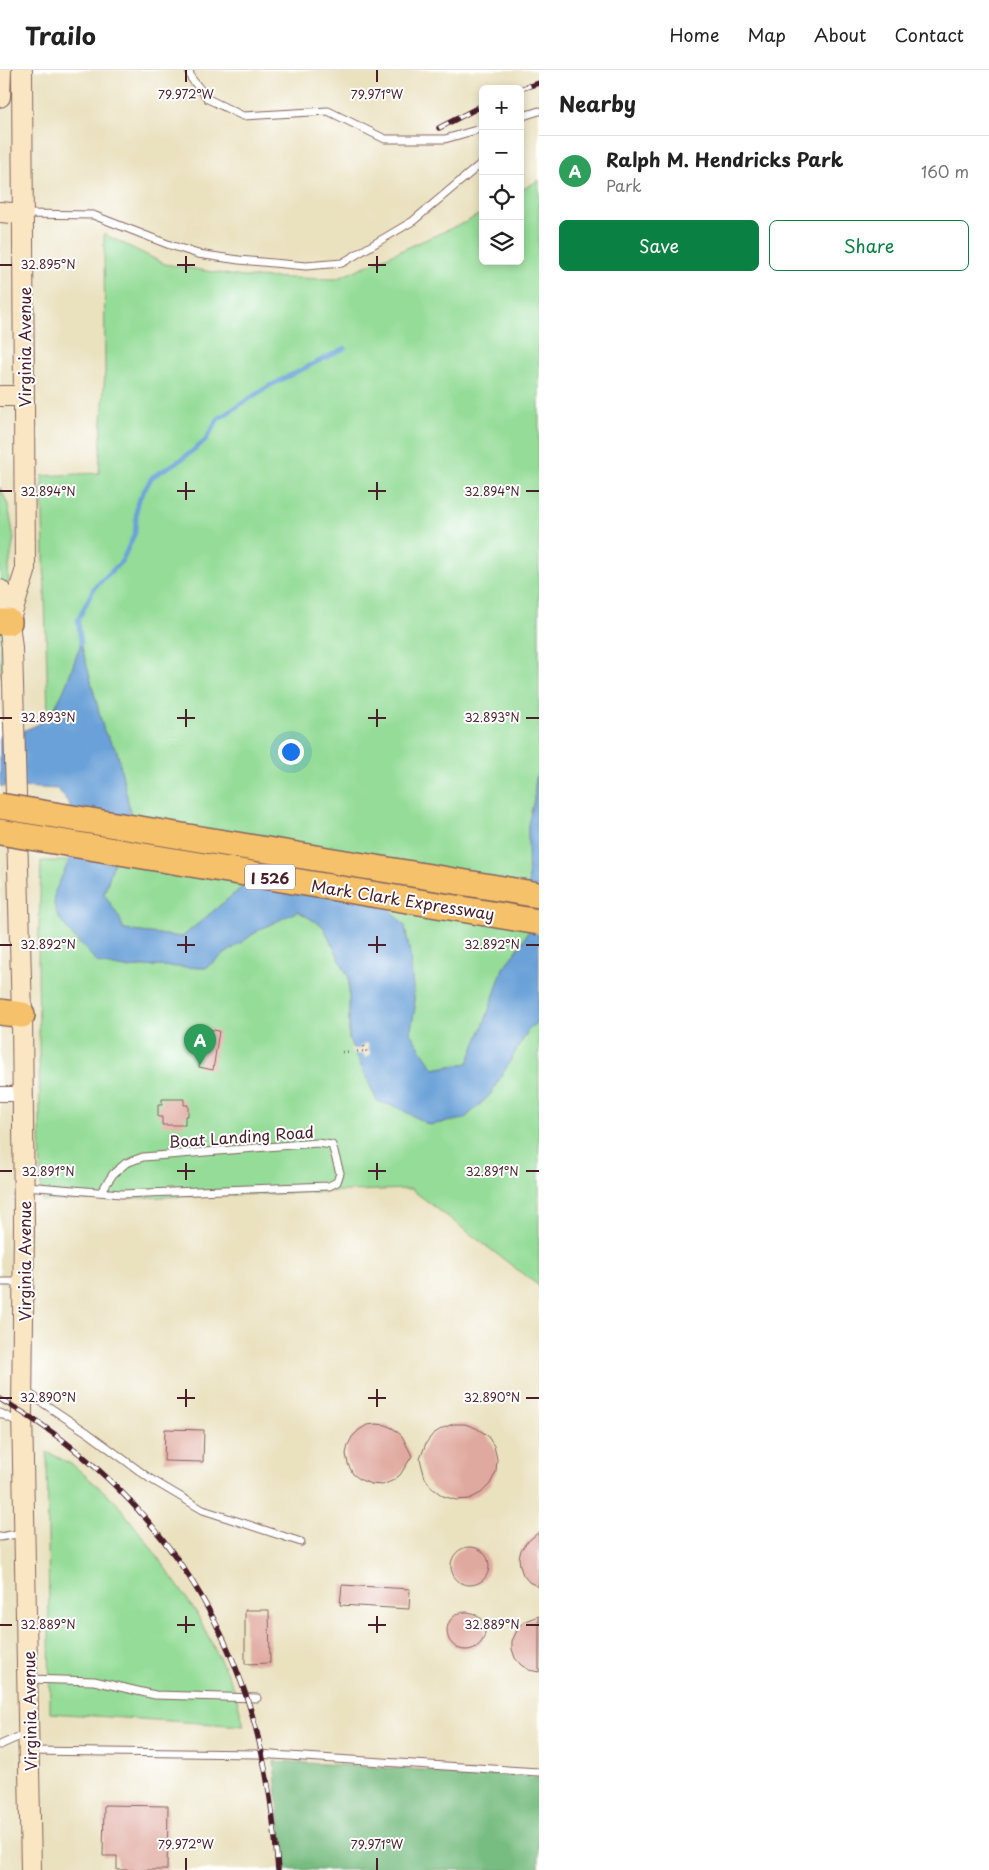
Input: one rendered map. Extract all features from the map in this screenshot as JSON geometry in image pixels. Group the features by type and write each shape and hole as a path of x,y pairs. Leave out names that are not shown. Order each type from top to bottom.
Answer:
{"highway":[{"name":"Mark Clark Expressway","path":"0,806 539,896"},
{"name":"Mark Clark Expressway","path":"0,832 539,922"}],"main road":[{"path":"0,97 1,70"},
{"name":"Virginia Avenue","path":"5,622 25,572 22,70"},
{"path":"0,212 23,214"},
{"path":"0,396 24,396"},
{"name":"Virginia Avenue","path":"0,590 5,622 12,648 18,895 11,1014 22,1094 24,1282 22,1424 31,1870"}],"street":[{"path":"0,1094 22,1094"}],"lane":[{"path":"190,70 191,78 208,100 243,116 328,111 385,139 445,139 479,129"},
{"path":"524,116 539,111"},
{"path":"23,214 92,215 170,246 206,255 306,266 342,263 414,222 479,165"},
{"name":"Boat Landing Road","path":"23,1186 121,1194 328,1186 337,1182 340,1173 332,1144 317,1143 143,1156 126,1163 113,1174 101,1192"},
{"path":"0,1282 24,1282"},
{"path":"22,1389 88,1433 149,1478 204,1510 301,1542"},
{"path":"0,1413 22,1424"},
{"path":"0,1536 25,1533"},
{"path":"28,1679 94,1681 156,1695 257,1698"},
{"path":"0,1745 29,1742 539,1772"}],"path":[{"path":"342,1052 367,1053 364,1046"}],"green space":[{"path":"539,180 539,498 537,503 539,505 539,775 536,777 534,800 528,825 529,930 521,945 503,968 487,1016 468,1063 433,1069 410,1033 415,1008 405,926 246,884 182,937 124,930 119,917 104,894 130,811 117,751 104,732 81,644 63,693 48,718 42,476 99,473 105,371 104,234 165,264 242,277 336,279 479,214 479,265 524,265 524,189"},
{"path":"0,487 8,505 14,538 8,573 14,632 0,677"},
{"path":"41,861 69,861 63,876 59,918 79,944 125,968 155,966 205,968 259,930 297,911 323,926 349,978 349,1039 377,1101 399,1108 429,1125 464,1119 490,1095 529,1029 539,1020 539,1286 411,1189 41,1201 38,962"},
{"path":"47,1452 73,1465 115,1501 147,1542 196,1612 234,1688 244,1726 50,1713"},
{"path":"274,1761 539,1777 539,1870 284,1870"}],"water":[{"path":"81,643 104,731 117,751 130,811 104,894 119,917 124,930 182,937 246,884 261,844 347,870 376,895 405,926 415,1008 410,1033 434,1069 468,1063 487,1016 503,968 521,945 529,930 528,825 534,800 536,776 539,775 539,1020 529,1029 490,1095 464,1119 429,1125 399,1108 377,1101 349,1039 349,978 323,926 298,911 259,930 205,968 155,966 125,968 98,963 68,930 59,918 54,905 55,891 69,861 70,805 58,789 0,786 0,735 4,737 32,727 47,718 57,704 67,683"}],"pier":[{"path":"367,1043 371,1055 365,1058 364,1054 353,1054 350,1049 361,1049 360,1046"}],"building":[{"path":"204,1028 219,1031 213,1070 199,1067"},
{"path":"162,1099 184,1099 184,1105 188,1105 188,1116 185,1116 185,1125 162,1125 162,1117 158,1117 158,1105 162,1105"},
{"path":"453,1424 465,1424 487,1435 494,1446 497,1459 496,1472 490,1484 481,1493 469,1499 456,1500 443,1496 432,1488 425,1478 420,1459 426,1443 433,1434"},
{"path":"367,1425 386,1425 402,1436 412,1456 400,1475 382,1485 371,1484 353,1474 346,1454 352,1437 359,1430"},
{"path":"165,1429 204,1430 203,1462 164,1461"},
{"path":"539,1532 539,1587 529,1582 523,1575 519,1558 521,1550 526,1543"},
{"path":"470,1547 483,1553 489,1566 483,1579 470,1585 457,1579 451,1566 457,1553"},
{"path":"342,1585 410,1589 409,1609 340,1605"},
{"path":"245,1610 269,1610 270,1663 245,1664"},
{"path":"466,1612 480,1617 485,1631 480,1645 466,1650 452,1645 447,1631 452,1617"},
{"path":"539,1616 539,1672 529,1670 521,1665 515,1658 512,1641 519,1626"},
{"path":"104,1805 168,1806 167,1870 117,1870 117,1856 103,1856"}],"waterway":[{"path":"81,643 78,620 94,588 122,561 135,533 137,503 152,477 182,459 205,441 218,419 269,386 345,348"}],"railway":[{"path":"524,88 539,83"},
{"path":"439,128 479,107"},
{"path":"0,1399 41,1425 79,1453 115,1485 147,1520 176,1557 202,1597 224,1639 250,1707 262,1753 270,1799 278,1870"}],"place":[{"name":"Ralph M. Hendricks Park","path":"200,1065"}]}
